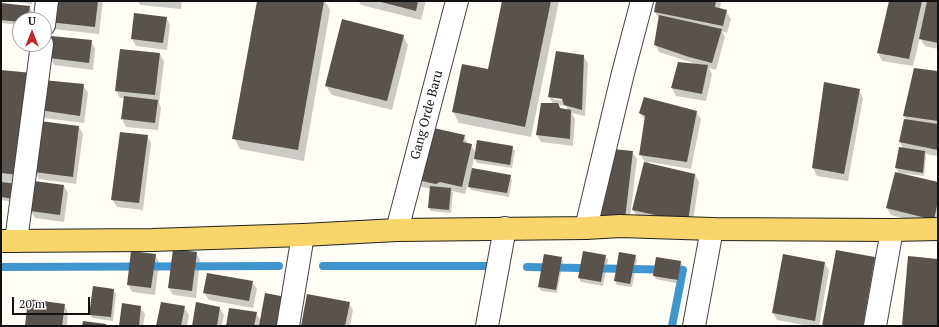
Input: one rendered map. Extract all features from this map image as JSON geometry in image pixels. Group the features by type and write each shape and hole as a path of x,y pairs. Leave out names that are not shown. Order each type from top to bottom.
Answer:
{"main road":[{"path":"8,241 152,240 304,235 397,230 586,228 620,226 712,229 938,229"}],"street":[{"path":"46,12 47,1"},
{"name":"Gang Orde Baru","path":"397,230 457,1"},
{"path":"586,228 623,73 642,1"},
{"path":"8,241 41,52"},
{"path":"487,326 505,228"},
{"path":"694,326 712,229"},
{"path":"875,326 892,230"},
{"path":"288,326 304,235"}],"building":[{"path":"50,1 98,1 95,27 52,22 52,12 49,12"},
{"path":"257,1 324,1 298,150 232,139"},
{"path":"377,1 418,1 416,11"},
{"path":"502,1 551,1 525,127 452,112 462,64 488,69"},
{"path":"656,1 716,1 715,7 727,10 723,26 654,12"},
{"path":"889,1 922,1 909,59 877,53"},
{"path":"927,1 938,1 938,43 919,39"},
{"path":"1,3 30,6 29,12 12,12 12,21 1,20"},
{"path":"134,13 167,17 163,43 131,39"},
{"path":"659,15 722,29 712,63 654,45"},
{"path":"342,19 404,35 387,101 325,86"},
{"path":"52,36 92,40 89,63 49,58 50,52 52,52"},
{"path":"120,49 160,53 155,95 115,91"},
{"path":"556,51 584,55 582,110 564,105 562,99 548,97"},
{"path":"678,62 708,65 702,94 671,88"},
{"path":"914,68 938,71 938,121 903,116"},
{"path":"1,70 32,73 19,175 1,173"},
{"path":"43,80 84,84 80,116 39,110"},
{"path":"824,82 860,89 844,174 812,168"},
{"path":"124,96 158,100 155,123 121,119"},
{"path":"644,97 697,111 687,162 639,155 645,116 639,113"},
{"path":"541,103 558,103 560,108 571,110 570,139 536,135"},
{"path":"904,119 938,124 938,150 899,142"},
{"path":"40,121 79,126 73,177 34,172"},
{"path":"429,127 465,135 463,142 472,144 462,187 440,182 436,184 417,180"},
{"path":"120,132 148,135 139,203 111,200"},
{"path":"477,140 513,146 510,165 474,159"},
{"path":"899,147 925,151 923,173 895,168"},
{"path":"613,149 633,151 625,219 599,217"},
{"path":"644,162 695,174 688,222 632,210"},
{"path":"472,168 511,175 507,193 468,187"},
{"path":"895,172 938,182 938,201 934,220 886,208"},
{"path":"34,181 64,185 60,215 30,211"},
{"path":"1,182 17,184 15,199 1,197"},
{"path":"430,186 451,188 449,210 428,208"},
{"path":"173,249 197,252 192,291 168,288"},
{"path":"836,250 875,257 863,326 822,326"},
{"path":"131,251 156,254 151,288 127,285"},
{"path":"583,251 606,255 601,282 578,278"},
{"path":"619,252 636,255 630,284 614,281"},
{"path":"544,254 562,257 556,290 538,287"},
{"path":"783,254 825,262 815,321 772,313"},
{"path":"908,256 938,259 938,326 902,326"},
{"path":"656,257 681,261 678,280 653,276"},
{"path":"207,273 253,281 249,301 203,293"},
{"path":"93,286 114,289 111,317 89,315"},
{"path":"265,293 291,298 286,326 259,326"},
{"path":"307,294 350,302 345,326 301,326"},
{"path":"28,299 65,304 62,326 25,326"},
{"path":"161,302 185,306 181,326 156,326"},
{"path":"196,302 220,307 217,326 192,326"},
{"path":"122,303 141,306 139,326 119,326"},
{"path":"229,308 257,312 254,326 226,326"},
{"path":"83,321 106,324 106,326 82,326"}],"waterway":[{"path":"1,267 279,266"},
{"path":"323,266 493,266"},
{"path":"527,267 683,270 672,326"}]}
